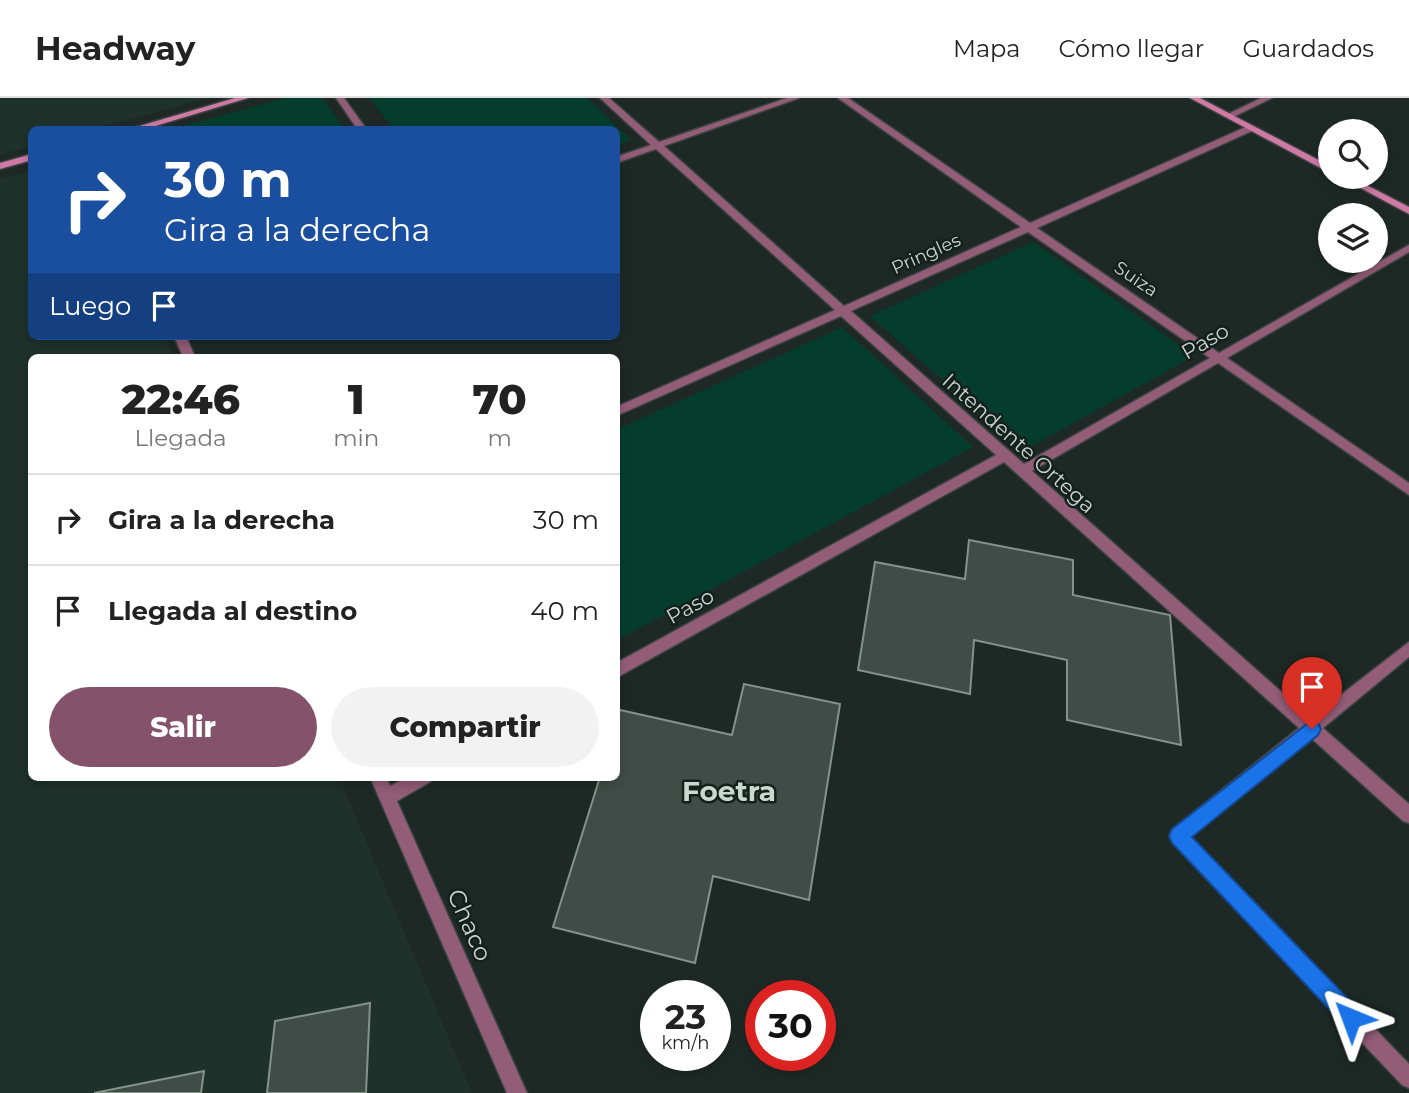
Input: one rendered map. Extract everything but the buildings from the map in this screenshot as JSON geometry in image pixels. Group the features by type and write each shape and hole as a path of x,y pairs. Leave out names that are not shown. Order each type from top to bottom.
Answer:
{"main road":[{"path":"144,126 244,98"},
{"path":"1194,98 1318,164"},
{"path":"0,166 28,158"},
{"path":"1366,189 1409,211"}],"street":[{"path":"340,98 359,126"},
{"name":"Intendente Ortega","path":"604,98 1409,815"},
{"path":"620,159 795,98"},
{"name":"Suiza","path":"842,98 1409,490"},
{"path":"1228,116 1268,98"},
{"name":"Pringles","path":"620,410 1251,128"},
{"name":"Paso","path":"1022,471 1409,248"},
{"name":"Paso","path":"620,669 1005,456"},
{"path":"1409,648 1178,836 1409,1078"},
{"name":"Chaco","path":"380,781 517,1093"},
{"path":"387,797 417,781"}],"shaded area":[{"path":"0,98 208,98 104,126 28,126 28,147 0,155"},
{"path":"28,171 28,340 167,340 172,354 28,354 28,781 341,781 472,1093 0,1093 0,179"}],"green space":[{"path":"285,98 322,98 343,126 183,126"},
{"path":"369,98 587,98 616,126 392,126"},
{"path":"620,130 631,140 620,144"},
{"path":"1033,242 1194,356 1023,451 870,316"},
{"path":"842,327 973,447 620,639 620,428"}],"district":[{"name":"Foetra","path":"729,791"}],"route":[{"path":"1312,729 1178,836 1351,1018"}]}
